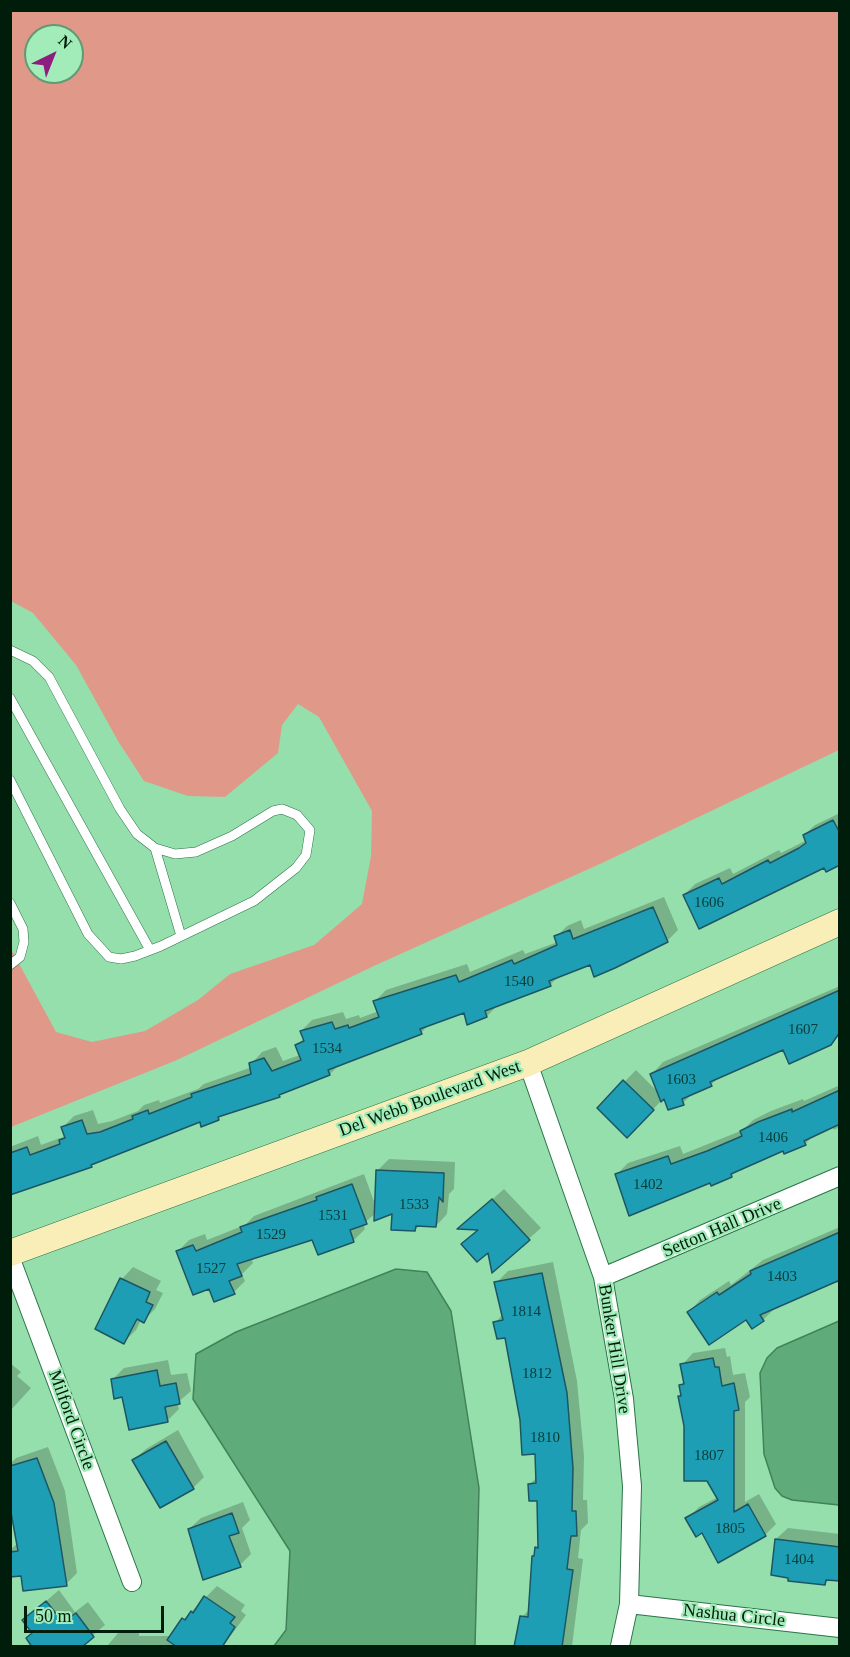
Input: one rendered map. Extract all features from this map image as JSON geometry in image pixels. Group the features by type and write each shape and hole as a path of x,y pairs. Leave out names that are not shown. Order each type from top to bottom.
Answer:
{"street":[{"name":"Del Webb Boulevard West","path":"10,1255 528,1063 840,922"},
{"name":"Bunker Hill Drive","path":"528,1063 603,1277 624,1399 632,1486 629,1604 620,1647"},
{"name":"Setton Hall Drive","path":"603,1277 840,1176"},
{"name":"Milford Circle","path":"10,1255 132,1582"},
{"name":"Nashua Circle","path":"629,1604 840,1628"}],"lane":[{"path":"10,650 33,661 49,677 120,809 137,834 155,848 175,854 196,852 232,836 273,811 282,809 297,815 310,830 306,855 296,868 254,901 150,950 121,959 109,957 88,934 10,780"},
{"path":"10,698 150,950"},
{"path":"155,848 181,936"},
{"path":"10,903 23,929 24,942 20,957 10,965"}],"shaded area":[{"path":"11,11 839,11 839,750 602,863 376,965 177,1060 11,1127 10,947 56,1032 92,1042 145,1031 198,1000 230,974 314,945 362,904 371,856 372,811 319,717 298,704 282,725 278,753 225,797 188,796 144,781 118,741 76,665 33,613 11,601"},
{"path":"396,1269 427,1272 451,1311 479,1488 475,1646 274,1646 286,1630 290,1551 193,1399 196,1354 236,1332"},
{"path":"839,1321 839,1505 792,1500 782,1496 775,1488 764,1454 760,1373 767,1358 777,1348"}],"building":[{"path":"833,820 840,833 840,865 826,872 824,868 699,929 683,895 719,878 722,884 768,860 770,863 806,843 803,835"},
{"path":"653,907 668,942 615,968 594,977 590,965 549,981 551,986 485,1011 487,1017 467,1025 464,1013 420,1029 422,1034 328,1070 330,1075 279,1095 280,1097 218,1117 219,1120 201,1127 200,1122 91,1165 92,1167 10,1195 10,1153 27,1147 30,1155 60,1144 59,1140 65,1138 61,1127 82,1120 87,1134 100,1132 133,1119 132,1116 148,1110 149,1114 192,1097 191,1094 251,1074 249,1063 264,1058 272,1071 301,1060 295,1045 304,1041 300,1031 332,1022 335,1029 348,1025 349,1028 379,1017 373,1001 456,975 459,982 512,960 514,964 557,945 554,936 570,930 573,939"},
{"path":"840,990 840,1032 831,1045 789,1064 783,1050 710,1082 712,1086 682,1099 684,1105 668,1110 664,1099 661,1102 650,1074"},
{"path":"623,1080 654,1110 627,1138 597,1108"},
{"path":"840,1090 840,1124 804,1141 806,1145 784,1154 783,1151 731,1174 732,1177 711,1186 710,1183 629,1216 615,1174 668,1156 671,1164 707,1151 742,1136 740,1131 758,1122 792,1109 792,1112"},
{"path":"376,1170 444,1173 443,1202 439,1197 436,1227 416,1226 415,1231 391,1230 392,1214 374,1221"},
{"path":"352,1184 367,1224 350,1230 354,1242 318,1255 312,1240 237,1264 242,1276 229,1281 235,1294 214,1302 209,1289 193,1295 176,1251 193,1245 196,1251 242,1232 240,1227 317,1200 316,1197"},
{"path":"492,1199 530,1240 492,1273 488,1253 477,1262 461,1244 478,1230 457,1229"},
{"path":"840,1232 840,1280 760,1315 764,1321 752,1329 746,1320 709,1345 687,1312 717,1292 719,1295 751,1274 750,1271"},
{"path":"542,1273 567,1393 573,1468 572,1511 576,1511 577,1536 571,1536 567,1569 573,1570 562,1647 514,1647 520,1616 528,1617 532,1556 534,1556 535,1547 538,1548 537,1501 529,1501 528,1484 536,1483 535,1454 522,1455 520,1420 505,1338 497,1339 493,1322 503,1320 494,1282"},
{"path":"120,1278 150,1292 146,1302 153,1305 144,1323 137,1319 124,1344 95,1329"},
{"path":"713,1358 715,1367 719,1367 722,1386 734,1383 739,1410 734,1411 734,1512 748,1504 766,1536 718,1563 702,1533 696,1537 685,1518 718,1500 707,1481 684,1481 684,1426 678,1396 681,1396 679,1385 684,1384 680,1364"},
{"path":"157,1370 160,1386 176,1383 180,1404 165,1407 168,1422 129,1430 122,1397 114,1399 111,1379"},
{"path":"166,1441 194,1489 160,1508 132,1460"},
{"path":"37,1458 54,1503 67,1586 23,1591 21,1576 10,1577 10,1552 18,1551 10,1507 10,1466"},
{"path":"232,1513 239,1533 229,1536 241,1567 203,1580 188,1529"},
{"path":"775,1539 840,1547 840,1581 826,1580 825,1585 788,1581 788,1578 771,1575"},
{"path":"204,1596 235,1617 230,1623 235,1627 222,1647 177,1647 167,1640 182,1618 185,1620 191,1611 193,1613"},
{"path":"46,1601 63,1622 76,1613 94,1637 82,1647 32,1647 26,1638 32,1633 22,1620"}]}
